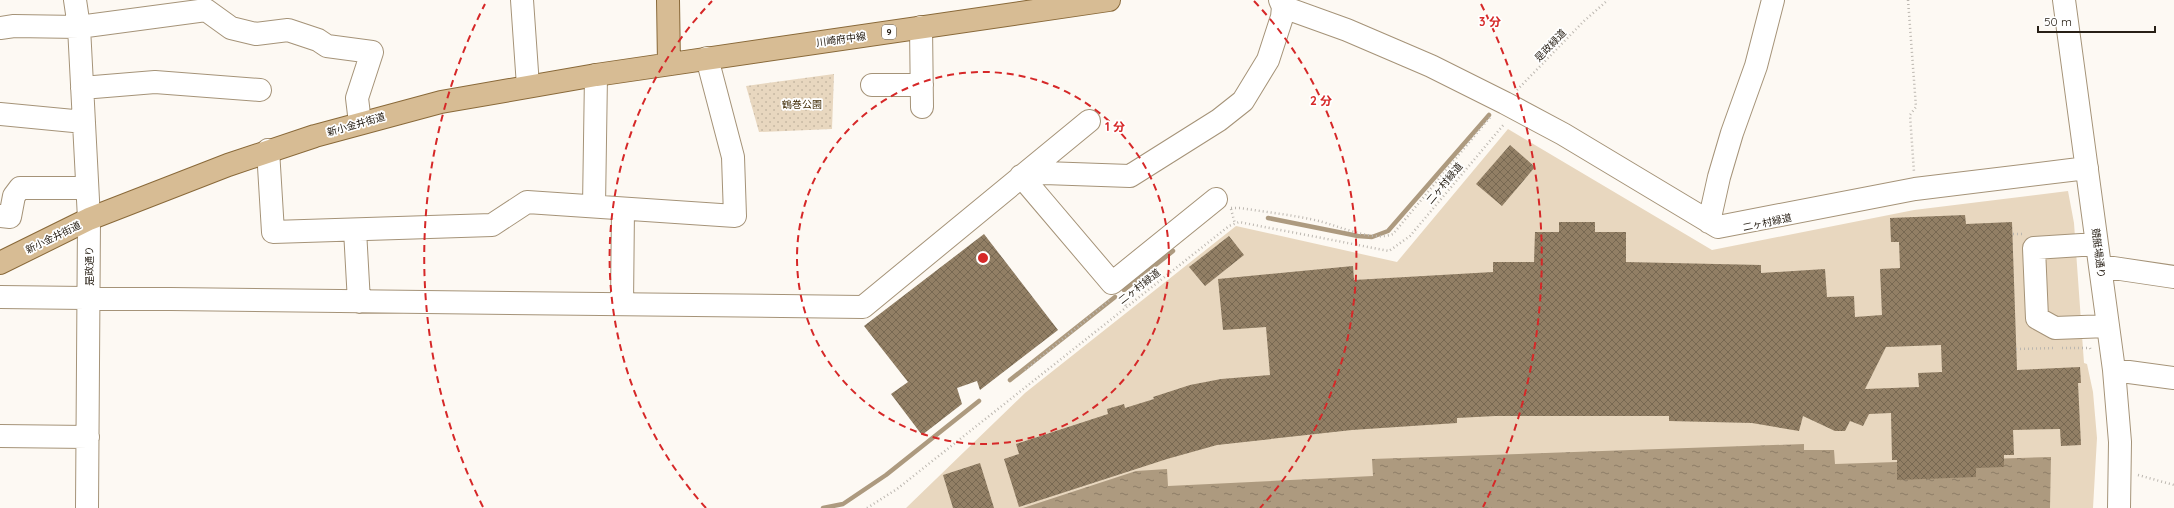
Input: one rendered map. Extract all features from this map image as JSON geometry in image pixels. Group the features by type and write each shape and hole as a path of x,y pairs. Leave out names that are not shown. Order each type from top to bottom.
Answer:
{"main road":[{"path":"668,0 669,64"},
{"name":"川崎府中線","path":"669,64 921,27 1019,6 1109,0"},
{"name":"新小金井街道","path":"0,263 89,219 183,181 268,150 360,123 441,102 528,86 669,64"}],"street":[{"name":"是政通り","path":"75,0 79,27 89,219 87,508"},
{"path":"522,0 528,86"},
{"path":"1709,222 1719,178 1732,133 1756,66 1773,0"},
{"name":"競艇場通り","path":"2064,0 2114,370 2120,442 2120,508"},
{"path":"1021,176 1044,173 1130,176 1219,120 1243,101 1268,60 1282,17 1281,4 1410,57 1507,111 1563,134 1718,227 1915,189 2087,168"},
{"path":"0,27 79,27 206,10 231,28 256,34 288,30 318,40 327,46 372,52 357,98 360,123"},
{"path":"921,27 922,107"},
{"path":"268,150 273,232 492,225 527,202 735,216 733,156 707,58"},
{"path":"594,206 596,75"},
{"path":"82,88 155,82 260,90"},
{"path":"872,85 922,85"},
{"path":"0,114 84,122"},
{"path":"0,297 863,307 1089,121"},
{"path":"1021,176 1112,283 1224,206"},
{"path":"0,216 10,216 14,196 20,188 87,188"},
{"path":"622,304 623,209"},
{"path":"355,230 359,302"},
{"path":"2097,244 2034,248 2037,318 2055,328 2108,326"},
{"path":"2100,266 2174,277"},
{"path":"2114,370 2174,378"},
{"path":"0,436 88,437"}],"path":[{"name":"是政緑道","path":"1507,111 1584,20 1608,0"},
{"path":"1908,0 1916,107 1910,115 1915,189"},
{"path":"1224,206 1319,221 1359,233 1387,236 1393,234 1424,199 1494,111 1507,111"},
{"name":"二ヶ村緑道","path":"868,508 897,489 1126,306 1229,226 1239,222 1389,251 1410,236 1507,111"},
{"path":"1224,206 1235,224"},
{"path":"1024,370 1112,298"},
{"path":"2016,349 2090,348 2092,355"},
{"path":"2120,468 2174,486"}],"green space":[{"name":"鶴巻公園","path":"834,74 832,129 759,132 746,86"},
{"path":"1508,129 1712,250 1914,210 2068,191 2074,223 2084,363 2087,364 2093,392 2097,438 2093,508 906,508 1025,393 1236,226 1397,262"}],"water":[{"path":"1804,444 1804,450 1834,450 1835,464 2051,457 2050,508 1023,508 1136,471 1167,469 1168,486 1373,476 1372,459"}],"building":[{"path":"1510,145 1535,167 1502,206 1476,184"},
{"path":"1965,215 1966,224 2012,222 2017,370 2080,367 2081,383 2078,383 2081,445 2061,446 2060,429 2013,430 2014,455 2004,455 2004,467 1976,468 1976,477 1897,480 1897,460 1892,460 1891,413 1869,414 1863,426 1850,421 1845,431 1835,431 1803,416 1799,431 1752,423 1669,421 1669,416 1495,416 1457,418 1457,423 1352,430 1217,445 1167,459 1019,507 1004,459 1019,454 1016,444 1108,414 1107,409 1124,404 1125,408 1190,385 1221,379 1270,375 1266,327 1223,330 1218,279 1353,266 1354,280 1493,272 1493,262 1534,262 1535,232 1559,232 1559,222 1595,222 1595,232 1626,232 1626,262 1761,265 1761,273 1825,269 1827,297 1854,296 1855,317 1882,315 1880,269 1900,268 1899,242 1891,242 1890,218","holes":["1941,345 1942,372 1918,373 1919,387 1865,389 1886,347"]},
{"path":"984,234 1058,330 980,390 977,381 957,388 962,404 922,435 891,394 908,382 864,326"},
{"path":"1229,236 1244,255 1205,286 1189,267"},
{"path":"980,463 994,508 953,508 943,475"}],"waterway":[{"path":"1268,218 1358,236 1372,237 1388,231 1489,115"},
{"path":"1124,290 1173,251"},
{"path":"1010,380 1115,297"},
{"path":"823,508 843,504 886,475 979,401"}]}
